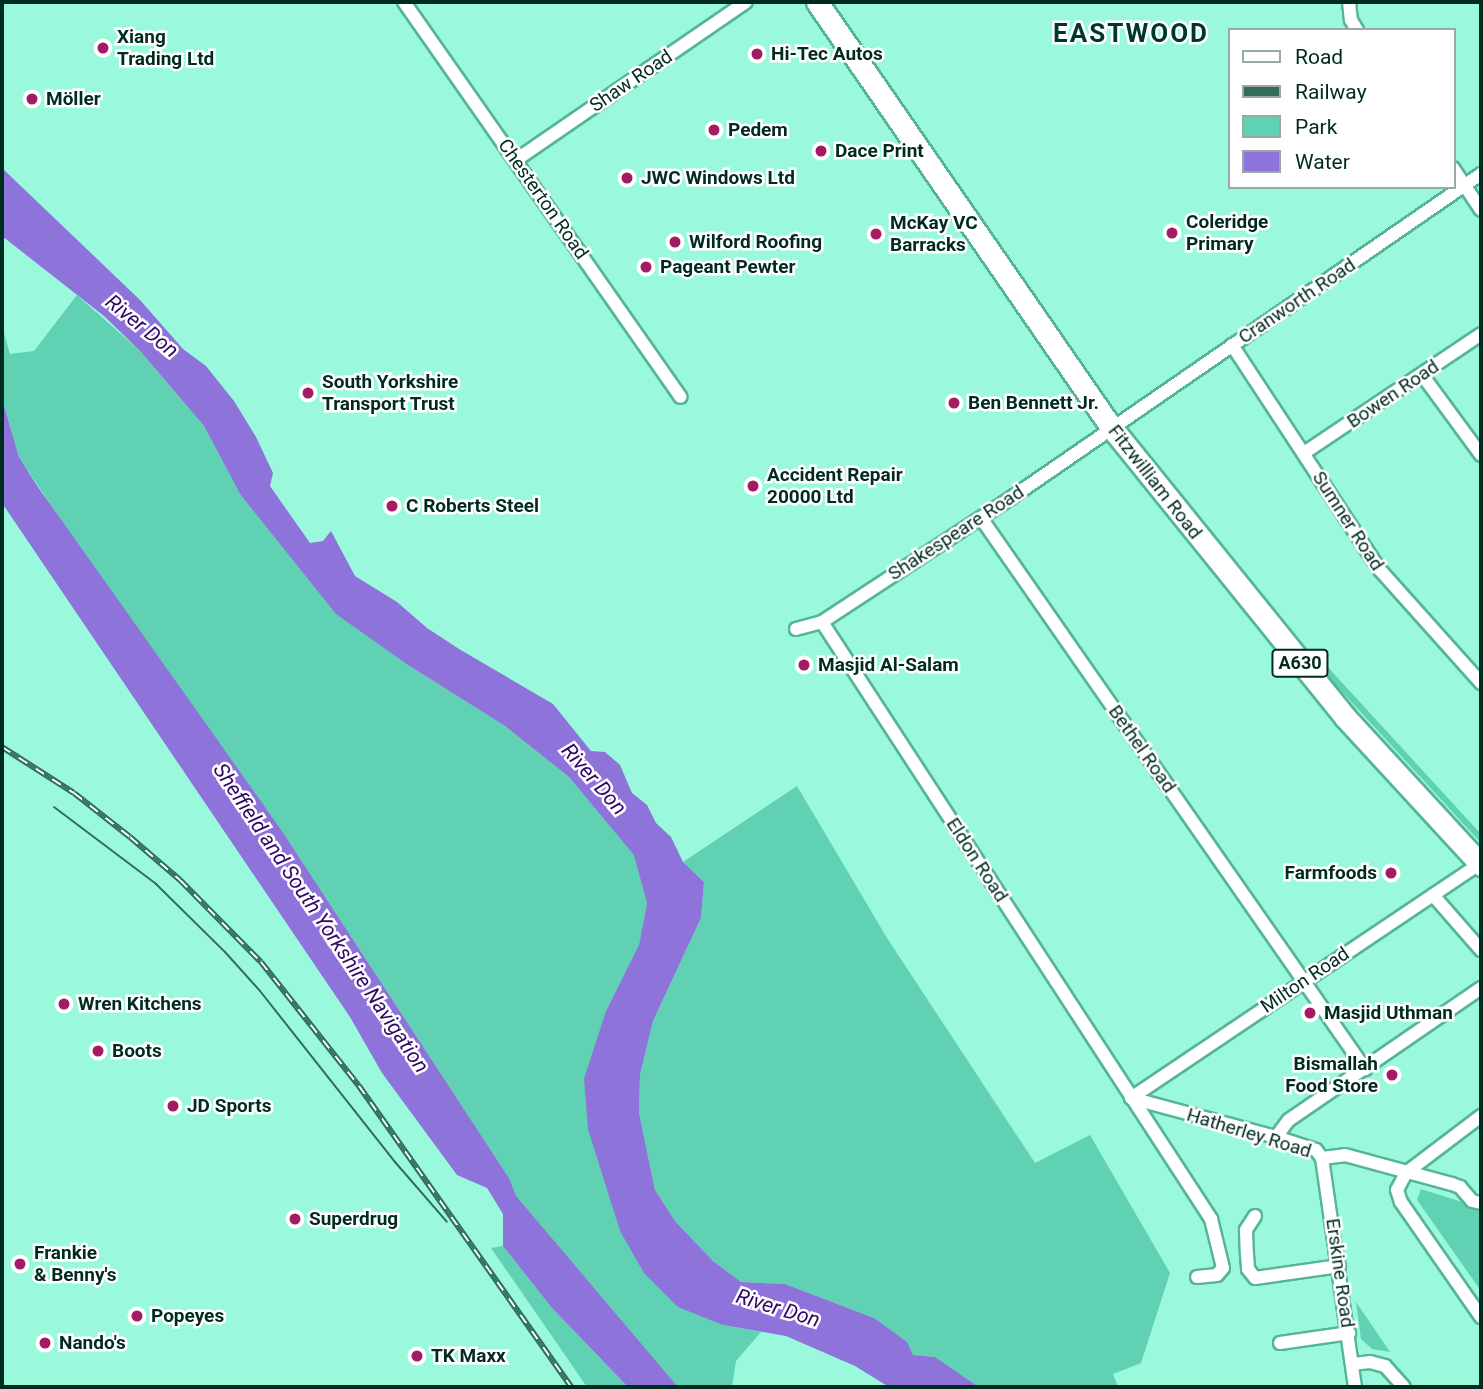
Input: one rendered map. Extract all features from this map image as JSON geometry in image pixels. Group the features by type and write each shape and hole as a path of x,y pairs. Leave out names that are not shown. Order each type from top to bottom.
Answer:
{"main road":[{"name":"Fitzwilliam Road","path":"817,2 1111,427 1338,708 1481,864"}],"street":[{"name":"Chesterton Road","path":"404,2 681,397"},
{"name":"Shaw Road","path":"516,160 746,2"},
{"path":"1349,2 1356,28"},
{"path":"1455,171 1481,210"},
{"name":"Cranworth Road","path":"1111,427 1481,174"},
{"name":"Bowen Road","path":"1304,453 1423,376 1481,334"},
{"name":"Sumner Road","path":"1232,345 1380,570 1481,683"},
{"path":"1423,376 1481,455"},
{"name":"Shakespeare Road","path":"796,629 821,622 981,518 1111,427"},
{"name":"Bethel Road","path":"981,518 1365,1069"},
{"name":"Eldon Road","path":"821,622 1214,1227 1223,1268 1217,1275 1197,1277"},
{"name":"Milton Road","path":"1131,1098 1481,864"},
{"path":"1433,895 1481,950"},
{"path":"1276,1137 1289,1120 1481,988"},
{"name":"Hatherley Road","path":"1131,1098 1276,1137 1316,1150 1322,1158 1345,1155 1452,1184 1472,1200 1481,1203"},
{"path":"1481,1116 1406,1173 1397,1184 1401,1202 1481,1317"},
{"name":"Erskine Road","path":"1322,1158 1355,1387"},
{"path":"1255,1216 1246,1230 1248,1269 1255,1278 1339,1266"},
{"path":"1280,1343 1349,1334"},
{"path":"1352,1364 1370,1362 1385,1366 1404,1387"}],"green space":[{"path":"77,295 141,352 204,426 240,494 408,665 505,726 569,777 635,855 647,903 639,946 606,1011 606,1180 620,1231 723,1325 761,1332 736,1361 732,1387 678,1387 515,1196 509,1178 282,831 83,553 19,457 2,399 2,326 10,354 34,351"},
{"path":"1313,651 1481,834 1481,843 1322,670 1310,654"},
{"path":"797,786 887,938 1035,1163 1090,1135 1170,1273 1141,1363 1113,1374 1118,1387 979,1387 935,1357 913,1355 874,1318 785,1284 741,1282 713,1261 675,1221 655,1190 639,1113 640,1075 653,1021 701,918 704,882 683,862"},
{"path":"1421,1189 1481,1208 1481,1291 1417,1200"},
{"path":"503,1246 552,1308 628,1387 587,1387 491,1248"},
{"path":"1356,1302 1390,1352 1372,1349 1361,1339"}],"water":[{"name":"River Don","path":"2,168 140,300 183,349 206,366 234,401 256,437 273,473 270,486 310,543 323,541 331,531 355,576 397,602 427,628 459,649 553,704 591,751 605,752 620,765 632,793 647,805 656,823 671,837 683,862 704,882 701,918 653,1021 640,1075 639,1113 655,1190 675,1221 713,1261 741,1282 785,1284 874,1318 907,1342 913,1355 935,1357 979,1387 889,1387 855,1366 786,1336 723,1325 678,1307 644,1273 620,1231 588,1129 584,1079 606,1011 639,945 647,903 634,855 569,777 505,726 408,665 336,614 240,494 204,426 141,352 104,316 2,236"},
{"name":"Sheffield and South Yorkshire Navigation","path":"2,399 19,457 38,487 282,831 509,1178 516,1196 678,1387 628,1387 552,1308 503,1246 503,1214 487,1188 457,1175 382,1073 350,1017 2,503"}],"tram line":[{"path":"54,807 156,884 225,952 260,991 395,1162 447,1222"}],"railway":[{"path":"2,747 74,793 130,837 180,880 261,962 359,1086 571,1387"}],"place":[{"name":"Xiang Trading Ltd","path":"103,48"},
{"name":"Hi-Tec Autos","path":"757,54"},
{"name":"Möller","path":"32,99"},
{"name":"Pedem","path":"714,130"},
{"name":"Dace Print","path":"821,151"},
{"name":"JWC Windows Ltd","path":"627,178"},
{"name":"Coleridge Primary","path":"1172,233"},
{"name":"McKay VC Barracks","path":"876,234"},
{"name":"Wilford Roofing","path":"675,242"},
{"name":"Pageant Pewter","path":"646,267"},
{"name":"South Yorkshire Transport Trust","path":"308,393"},
{"name":"Ben Bennett Jr.","path":"954,403"},
{"name":"Accident Repair 20000 Ltd","path":"753,486"},
{"name":"C Roberts Steel","path":"392,506"},
{"name":"Masjid Al-Salam","path":"804,665"},
{"name":"Farmfoods","path":"1391,873"},
{"name":"Wren Kitchens","path":"64,1004"},
{"name":"Masjid Uthman","path":"1310,1013"},
{"name":"Boots","path":"98,1051"},
{"name":"Bismallah Food Store","path":"1392,1075"},
{"name":"JD Sports","path":"173,1106"},
{"name":"Superdrug","path":"295,1219"},
{"name":"Frankie & Benny's","path":"20,1264"},
{"name":"Popeyes","path":"137,1316"},
{"name":"Nando's","path":"45,1343"},
{"name":"TK Maxx","path":"417,1356"}],"district":[{"name":"EASTWOOD","path":"1131,34"}]}
